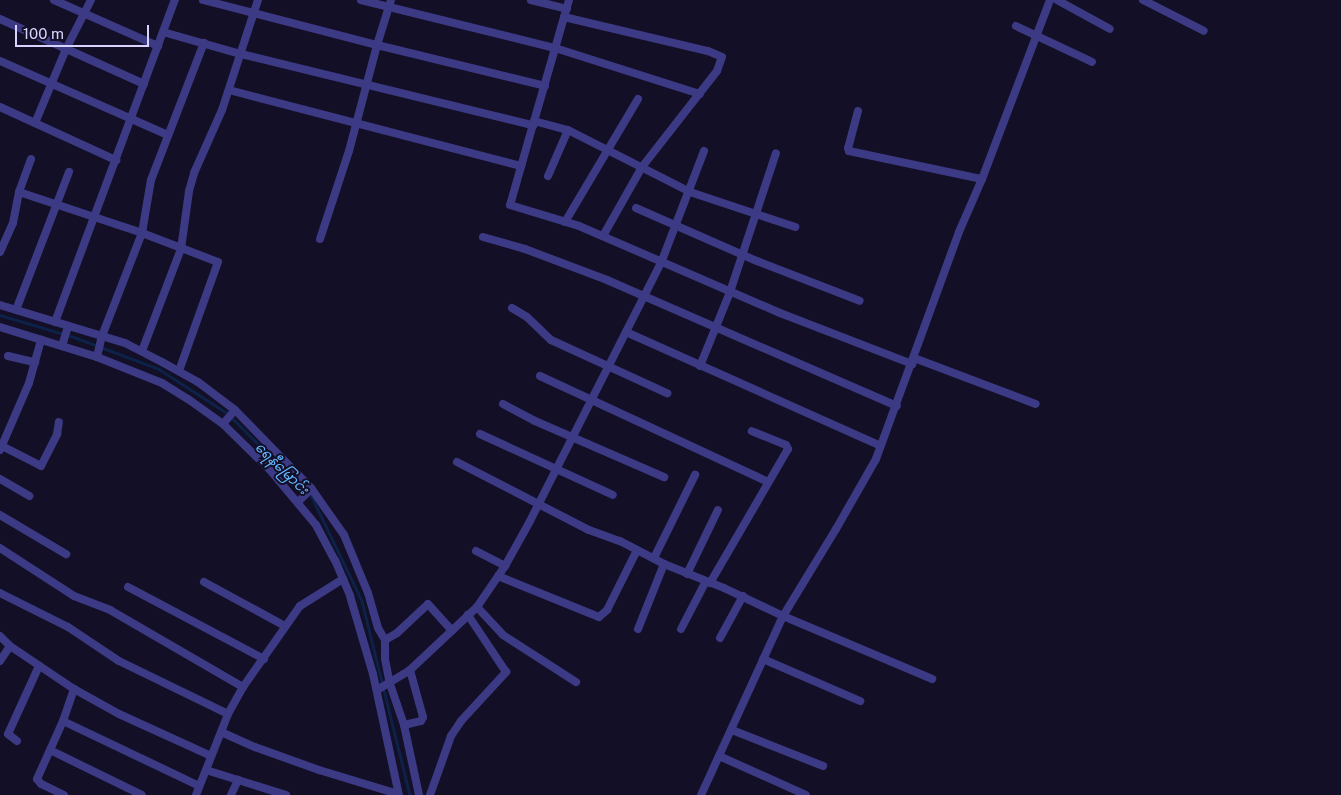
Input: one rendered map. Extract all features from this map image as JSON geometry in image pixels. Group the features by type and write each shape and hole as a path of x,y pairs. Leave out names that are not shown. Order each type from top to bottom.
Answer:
{"street":[{"path":"54,0 158,46"},
{"path":"36,123 66,49 91,0"},
{"path":"55,322 175,0"},
{"path":"203,0 545,86"},
{"path":"142,351 181,249 189,191 228,90 258,0"},
{"path":"361,0 390,4 556,48 700,94"},
{"path":"531,0 566,13 720,55 722,59 718,71 645,169 603,236"},
{"path":"569,0 510,205 603,236 662,264 730,292 913,361 1036,404"},
{"path":"701,795 763,659 780,614 836,529 873,465 913,361 959,232 982,179 1050,0"},
{"path":"1057,0 1110,29"},
{"path":"1143,0 1204,32"},
{"path":"320,240 356,124 390,4"},
{"path":"0,19 144,84"},
{"path":"1016,26 1092,62"},
{"path":"163,32 241,54 366,85 568,130 690,192 795,227"},
{"path":"97,355 142,233 151,180 204,44"},
{"path":"0,61 168,135"},
{"path":"228,90 521,166"},
{"path":"565,222 606,149 638,99"},
{"path":"0,107 116,160"},
{"path":"858,111 848,148 849,151 982,179"},
{"path":"548,176 568,130"},
{"path":"378,690 410,670 452,631 480,602 505,566 662,264 704,151"},
{"path":"700,366 730,292 776,153"},
{"path":"0,252 13,223 18,192 31,159"},
{"path":"16,310 69,172"},
{"path":"18,192 142,233 218,262 179,371"},
{"path":"636,208 743,255 860,300"},
{"path":"483,237 571,266 896,406"},
{"path":"0,305 102,338 125,343 198,382 234,410 311,488 344,535 368,593 378,628 385,640 385,659 389,684 404,725 419,795"},
{"path":"512,308 527,317 551,340 667,393"},
{"path":"0,327 45,342 97,355 162,383 223,423 299,501 335,560 362,636 378,690 399,794 319,770 255,747 221,732"},
{"path":"62,345 68,327"},
{"path":"626,332 881,446"},
{"path":"45,342 3,448 41,466 57,434 59,422"},
{"path":"8,356 36,362"},
{"path":"540,376 768,482"},
{"path":"503,404 535,421 664,477"},
{"path":"223,423 234,410"},
{"path":"681,629 788,447 752,431"},
{"path":"480,434 613,495"},
{"path":"457,462 538,505 664,564 743,596 780,614 932,679"},
{"path":"654,558 695,475"},
{"path":"0,479 29,496"},
{"path":"299,501 310,490"},
{"path":"687,574 718,510"},
{"path":"0,515 66,554"},
{"path":"0,548 74,596 110,610 243,687"},
{"path":"498,576 599,617 607,610 637,550"},
{"path":"476,551 505,566"},
{"path":"638,629 664,564"},
{"path":"196,795 228,714 243,687 300,606 342,578"},
{"path":"204,582 285,626"},
{"path":"128,587 264,659"},
{"path":"0,594 68,627 119,661 228,714"},
{"path":"720,638 743,596"},
{"path":"480,602 503,635 576,682"},
{"path":"385,640 397,633 428,604 452,631"},
{"path":"430,795 451,736 461,721 506,672 468,615"},
{"path":"0,636 10,646 74,689 120,714 211,756"},
{"path":"0,661 10,646"},
{"path":"763,659 860,701"},
{"path":"17,741 8,734 39,666"},
{"path":"404,725 421,721 423,717 410,670"},
{"path":"64,795 38,782 38,774 63,721 74,689"},
{"path":"63,721 199,786"},
{"path":"732,730 823,766"},
{"path":"50,750 142,795"},
{"path":"719,756 806,795"},
{"path":"206,770 238,780 265,792 286,795"},
{"path":"232,795 238,780"}],"waterway":[{"name":"ရေနီမြောင်း","path":"0,315 74,337 159,369 227,413 312,497 362,601 410,795"}]}
